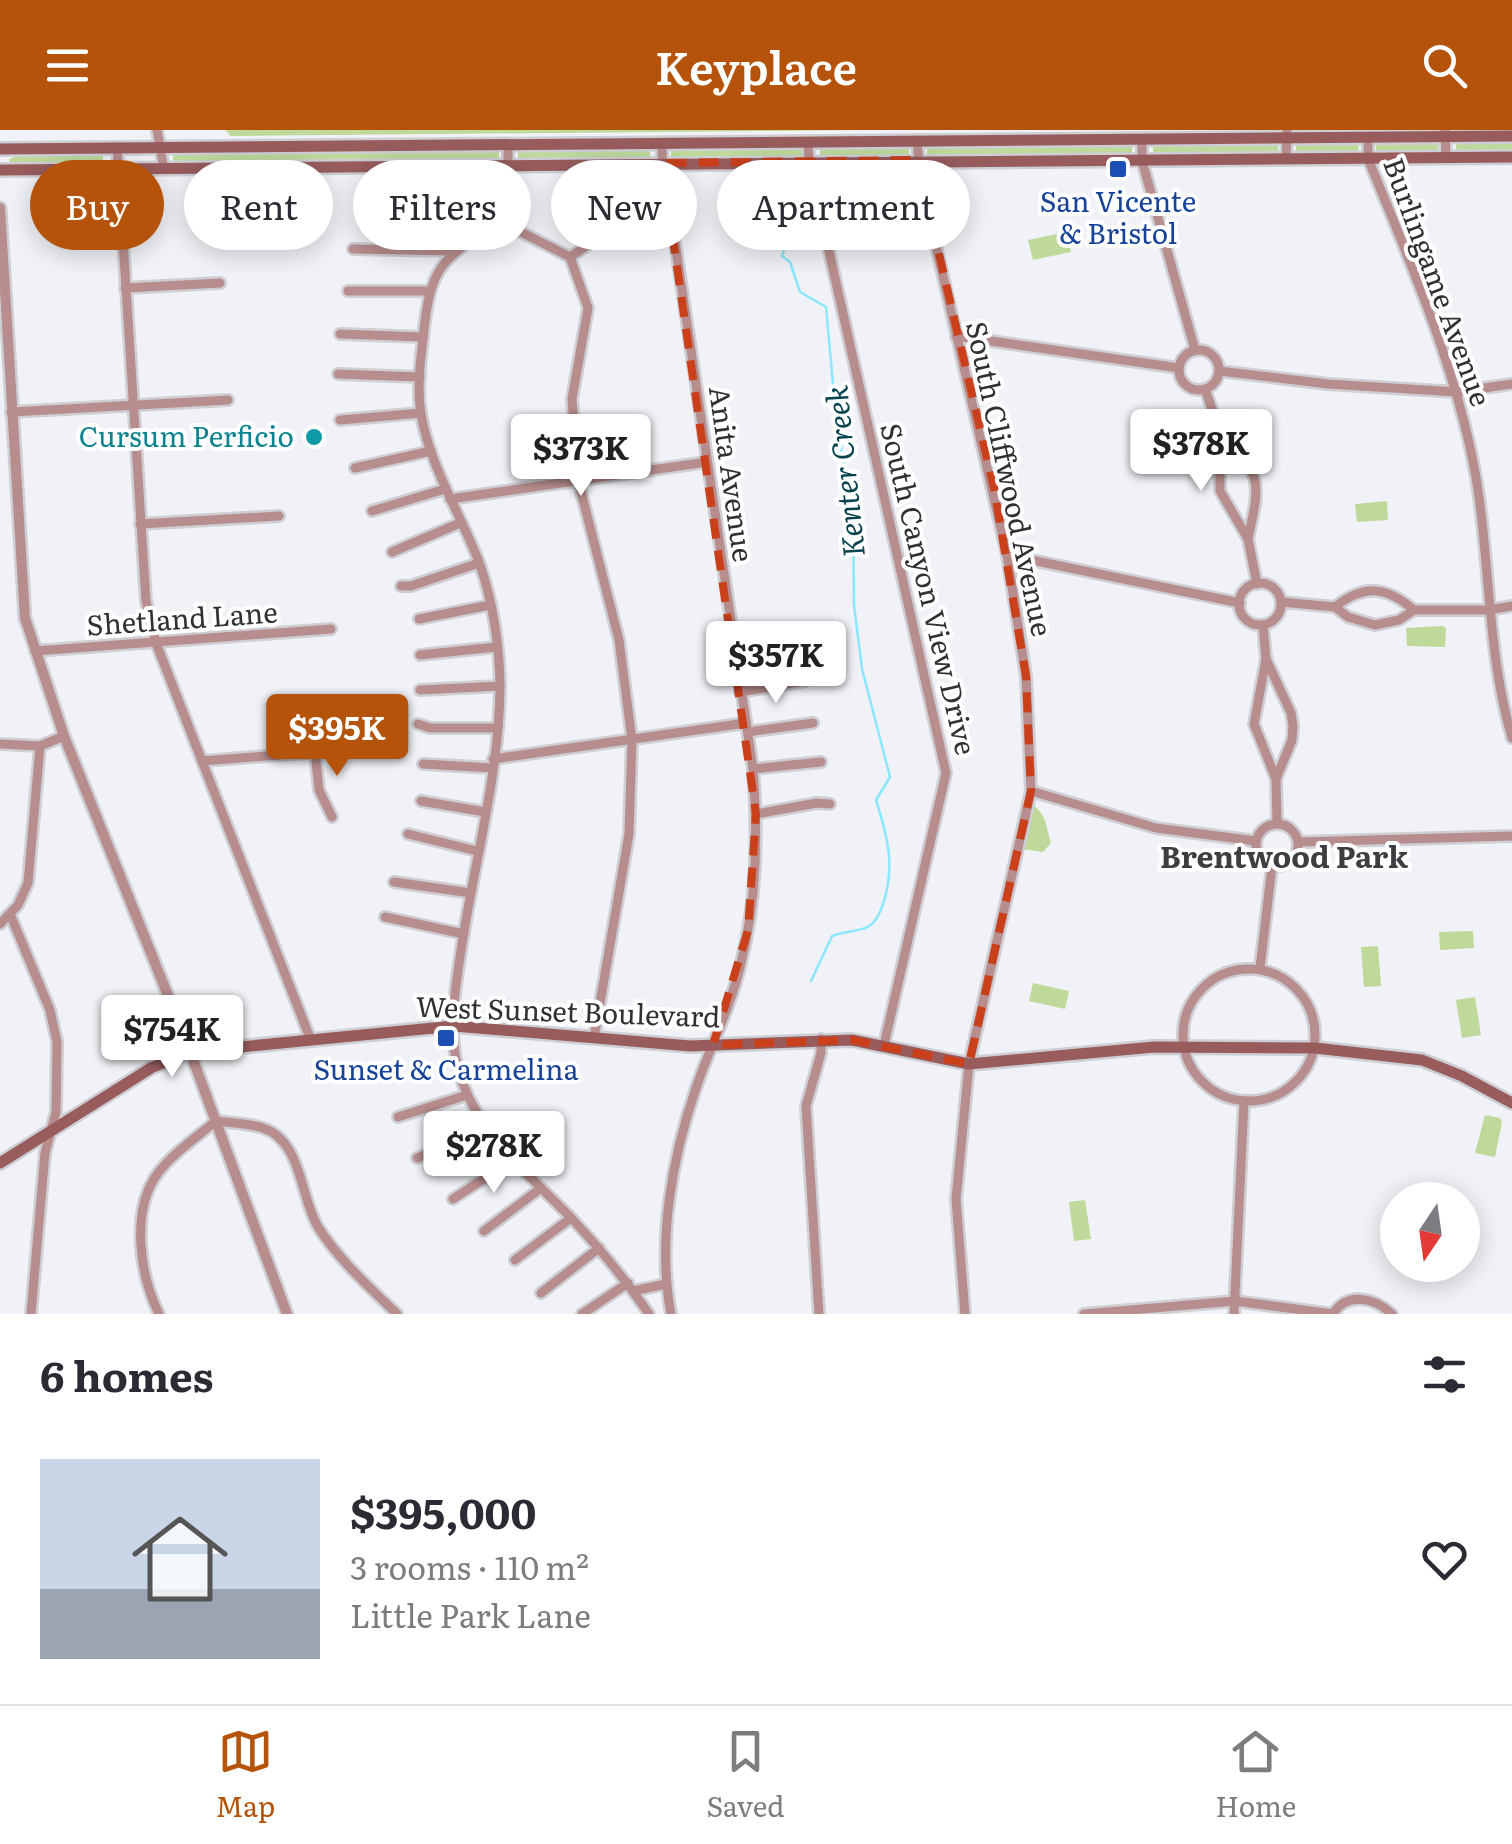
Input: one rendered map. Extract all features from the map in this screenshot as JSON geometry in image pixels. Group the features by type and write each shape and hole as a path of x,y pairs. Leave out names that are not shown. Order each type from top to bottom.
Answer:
{"main road":[{"path":"0,148 1142,139 1287,134 1512,136"},
{"path":"970,160 1512,157"},
{"path":"164,169 353,167"},
{"path":"0,170 30,170"},
{"name":"West Sunset Boulevard","path":"0,1163 152,1068 188,1052 454,1026 690,1046 821,1039 884,1045 969,1064 1183,1046 1315,1048 1422,1060 1512,1103"}],"street":[{"path":"157,130 163,160"},
{"path":"1446,133 1446,158"},
{"path":"1286,160 1287,134"},
{"name":"Burlingame Avenue","path":"1368,137 1368,159 1458,392 1480,498 1489,610 1512,738"},
{"path":"1142,139 1142,162 1194,350"},
{"name":"South Cliffwood Avenue","path":"916,140 917,160"},
{"name":"South Canyon View Drive","path":"808,142 809,160"},
{"name":"Anita Avenue","path":"662,144 662,160"},
{"path":"508,145 508,160"},
{"path":"117,147 118,160"},
{"path":"0,208 24,606 35,651 64,736 216,1121 287,1314"},
{"path":"531,237 570,257 588,308 572,399 578,480 620,640 632,740 629,834 594,1038"},
{"path":"123,250 143,587 156,643 310,1038"},
{"path":"404,250 454,251"},
{"path":"570,257 580,250"},
{"name":"Anita Avenue","path":"670,1314 666,1284 678,1153 696,1087 741,964 752,907 756,814 747,728 673,250"},
{"name":"South Canyon View Drive","path":"829,250 946,773 884,1045"},
{"name":"South Cliffwood Avenue","path":"937,250 1007,555 1026,676 1031,792 969,1064 956,1199 965,1314"},
{"path":"454,251 434,275 429,291 420,378 421,413 431,451 479,563 490,605 500,686 493,764 464,934 454,1026 458,1068 467,1095 487,1131 599,1248 649,1314"},
{"path":"126,288 220,283"},
{"path":"348,291 429,291"},
{"path":"340,334 423,337"},
{"path":"956,336 1179,368"},
{"path":"1194,350 1212,354 1219,371 1215,382 1205,388 1187,385 1179,368 1184,357 1194,350"},
{"path":"1219,371 1328,384 1458,392 1512,384"},
{"path":"338,374 420,378"},
{"path":"1205,388 1220,432 1220,490 1248,539 1257,584"},
{"path":"11,412 228,400"},
{"path":"340,420 421,413"},
{"path":"1220,432 1255,476 1257,499 1248,539"},
{"path":"355,468 431,451"},
{"path":"372,511 448,494 707,462"},
{"path":"140,524 279,516"},
{"path":"392,552 460,523"},
{"path":"1007,555 1240,602"},
{"path":"401,586 479,563"},
{"path":"1257,584 1270,586 1280,602 1276,618 1263,625 1244,618 1240,602 1242,593 1257,584"},
{"path":"1335,606 1350,595 1376,589 1389,592 1414,610"},
{"path":"1280,602 1335,606 1348,617 1376,625 1399,620 1414,610 1489,610 1512,606"},
{"path":"419,619 490,605"},
{"path":"1263,625 1266,659 1254,724 1276,778 1277,823"},
{"name":"Shetland Lane","path":"35,651 331,629"},
{"path":"734,650 805,642"},
{"path":"420,655 496,647"},
{"path":"1266,659 1291,712 1293,726 1292,740 1276,778"},
{"path":"740,692 805,682"},
{"path":"420,690 500,686"},
{"path":"423,764 493,764 632,740 813,723"},
{"path":"418,724 430,728 498,728"},
{"path":"0,744 40,746 64,736"},
{"path":"0,924 25,892 30,874 40,746"},
{"path":"202,761 330,751"},
{"path":"315,752 319,790 332,817"},
{"path":"753,770 821,762"},
{"path":"1031,792 1156,828 1256,841"},
{"path":"421,800 485,812"},
{"path":"756,814 830,804"},
{"path":"1277,823 1289,826 1299,842 1297,854 1289,863 1272,866 1258,854 1256,841 1266,827 1277,823"},
{"path":"408,834 477,851"},
{"path":"1299,842 1512,836"},
{"path":"1260,968 1272,866"},
{"path":"394,882 471,892"},
{"path":"10,914 55,1030 56,1112 45,1153 32,1314"},
{"path":"385,917 464,934"},
{"path":"1260,968 1280,976 1306,1002 1316,1032 1315,1048 1306,1071 1290,1089 1244,1101 1206,1085 1188,1062 1183,1046 1185,1019 1199,988 1218,974 1236,969 1260,968"},
{"path":"819,1314 806,1106 821,1053 821,1039"},
{"path":"398,1117 467,1095"},
{"path":"1234,1314 1244,1101"},
{"path":"159,1314 146,1285 140,1240 150,1188 168,1162 216,1121 262,1128 278,1136 290,1151 316,1224 344,1262 397,1314"},
{"path":"418,1158 487,1131"},
{"path":"453,1199 513,1160"},
{"path":"484,1231 540,1188"},
{"path":"515,1260 571,1218"},
{"path":"541,1293 599,1248"},
{"path":"582,1314 630,1287 666,1284"},
{"path":"1084,1314 1235,1301 1333,1314 1338,1306 1356,1299 1379,1304 1392,1314"}],"highlighted area":[{"path":"917,160 994,488 1026,676 1031,791 969,1064 852,1040 713,1045 748,930 756,814 662,163"}],"green space":[{"path":"226,130 867,130 230,136"},
{"path":"1438,141 1438,154 1376,154 1376,142"},
{"path":"1512,141 1512,153 1456,153 1456,142"},
{"path":"1278,143 1278,155 1153,156 1153,144"},
{"path":"1296,143 1359,143 1358,155 1296,155"},
{"path":"1132,144 1132,157 927,158 927,146"},
{"path":"820,146 909,146 909,158 820,159"},
{"path":"802,147 802,159 671,160 671,148"},
{"path":"518,148 650,148 650,160 518,160"},
{"path":"499,149 499,160 333,163 333,160 184,160 184,164 173,164 173,152"},
{"path":"103,152 103,160 30,160 30,165 10,165 9,159"},
{"path":"1067,232 1071,252 1033,260 1028,240"},
{"path":"1387,501 1388,520 1357,522 1355,504"},
{"path":"1406,628 1446,628 1445,647 1407,646"},
{"path":"1030,804 1040,811 1047,826 1051,843 1043,852 1021,849"},
{"path":"1473,931 1474,948 1440,950 1439,932"},
{"path":"1378,946 1381,986 1364,987 1361,947"},
{"path":"1033,983 1069,991 1065,1009 1029,1001"},
{"path":"1475,997 1481,1035 1462,1038 1456,1000"},
{"path":"1485,1115 1502,1122 1495,1157 1475,1153"},
{"path":"1085,1200 1091,1239 1074,1241 1069,1202"}],"waterway":[{"name":"Kenter Creek","path":"784,250 782,256 790,262 800,292 826,307 833,384 843,419 841,451 853,504 854,605 862,669 890,777 876,800 889,853 889,879 882,907 869,926 832,936 811,981"}],"place":[{"name":"San Vicente & Bristol","path":"1118,169"},
{"name":"Cursum Perficio","path":"314,437"},
{"name":"Sunset & Carmelina","path":"446,1038"}],"district":[{"name":"Brentwood Park","path":"1284,858"}]}
